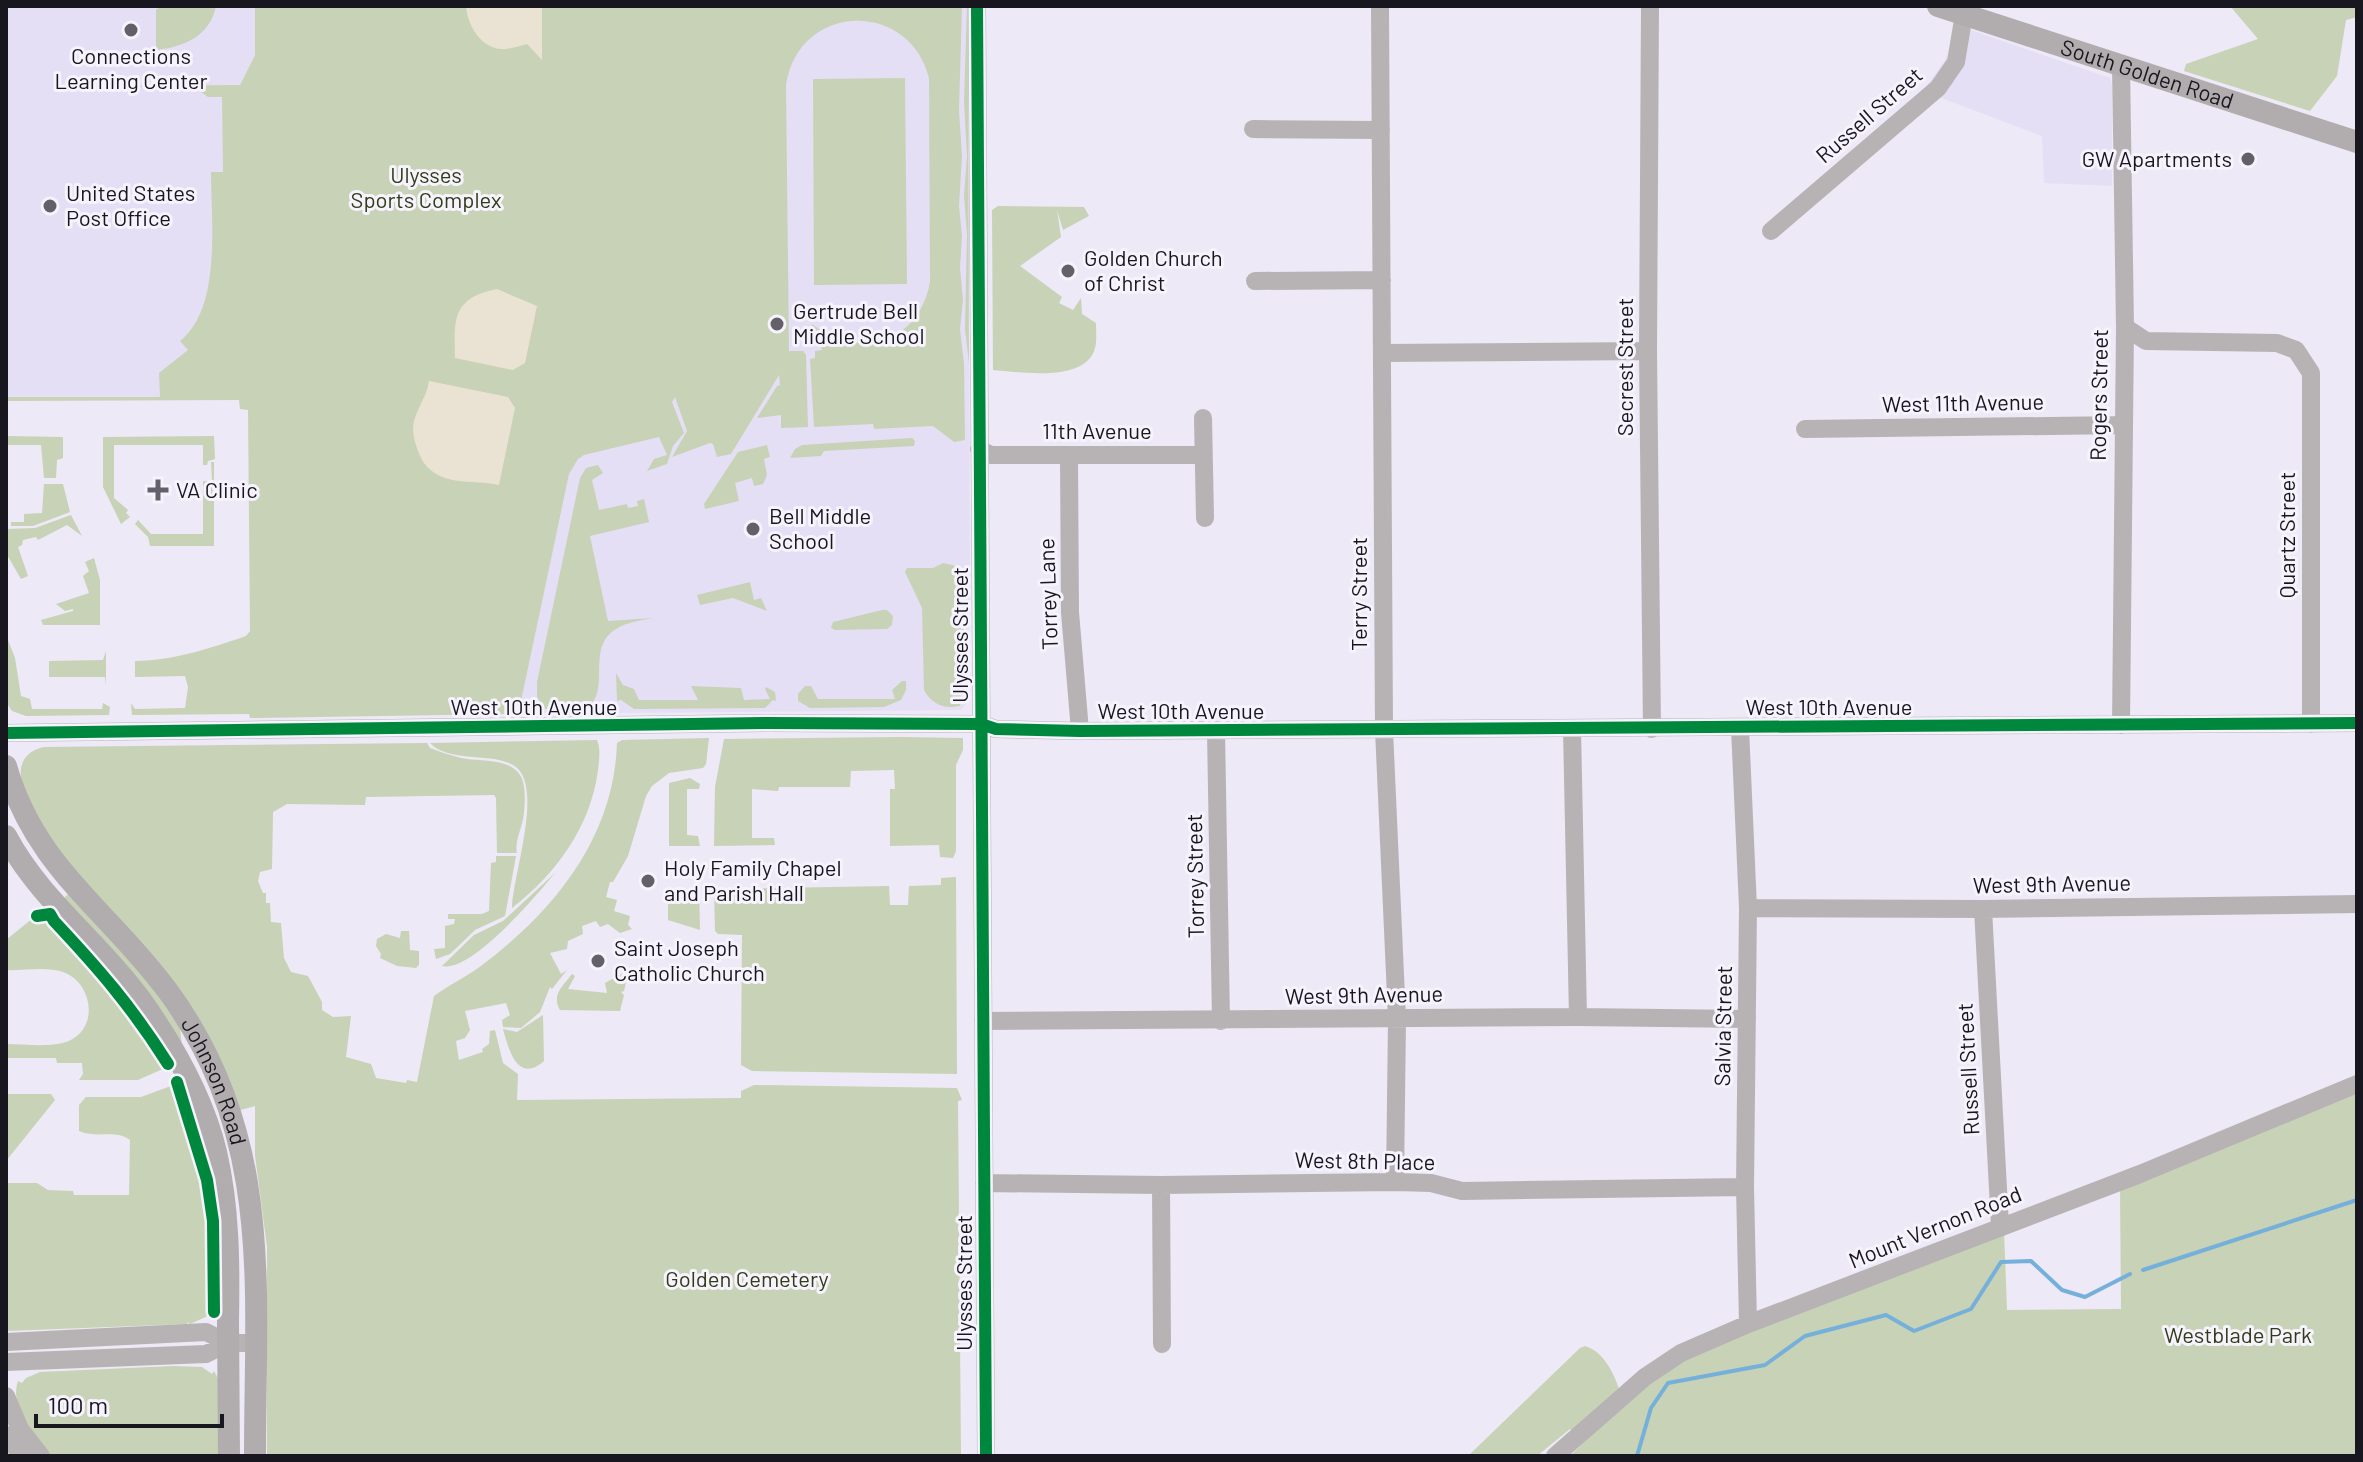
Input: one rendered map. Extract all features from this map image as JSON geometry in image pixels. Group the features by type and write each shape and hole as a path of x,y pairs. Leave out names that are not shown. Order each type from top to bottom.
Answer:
{"main road":[{"name":"South Golden Road","path":"1938,6 2357,142"},
{"name":"Johnson Road","path":"6,766 17,798 42,846 72,884 154,972 196,1033 221,1082 236,1125 251,1195 255,1456"},
{"name":"Johnson Road","path":"6,836 49,900 130,985 163,1034 195,1092 215,1149 224,1195 228,1244 229,1456"}],"street":[{"name":"Ulysses Street","path":"977,6 985,452 981,724 986,1456"},
{"name":"Terry Street","path":"1380,6 1384,730 1397,1019 1395,1182"},
{"name":"Secrest Street","path":"1650,6 1648,351 1652,729"},
{"name":"Russell Street","path":"1771,231 1938,88 1956,62 1964,14"},
{"name":"Rogers Street","path":"2121,66 2125,327 2121,725"},
{"path":"1253,129 1381,130"},
{"path":"1255,281 1382,280"},
{"name":"Quartz Street","path":"2125,327 2146,341 2277,343 2296,350 2311,373 2311,724"},
{"path":"1382,353 1648,351"},
{"path":"1203,418 1205,518"},
{"name":"West 11th Avenue","path":"1805,429 2122,425"},
{"name":"11th Avenue","path":"985,452 1203,455"},
{"name":"Torrey Lane","path":"1069,455 1070,612 1080,731"},
{"name":"West 10th Avenue","path":"6,733 767,723 981,724 996,729 1216,731 2357,723"},
{"name":"Salvia Street","path":"1740,728 1748,908 1745,1187 1748,1324"},
{"path":"1572,729 1578,1017"},
{"name":"Torrey Street","path":"1216,731 1221,1021"},
{"name":"West 9th Avenue","path":"1748,908 1983,909 2357,904"},
{"name":"Russell Street","path":"1983,909 2000,1226"},
{"name":"West 9th Avenue","path":"983,1021 1578,1017 1747,1019"},
{"name":"Mount Vernon Road","path":"1555,1456 1645,1377 1681,1353 1748,1324 2140,1174 2357,1084"},
{"name":"West 8th Place","path":"984,1183 1161,1185 1395,1182 1431,1183 1462,1191 1745,1187"},
{"path":"1161,1185 1162,1344"},
{"path":"6,1342 206,1332 228,1343 255,1343"},
{"path":"6,1362 206,1354 228,1343"},
{"path":"6,1396 20,1429 41,1456"},
{"path":"6,1435 22,1456"}],"shaded area":[{"path":"6,6 255,6 255,55 240,85 250,397 6,397"},
{"name":"Gertrude Bell Middle School","path":"653,6 968,6 970,596 966,704 961,710 508,714 573,429"},
{"path":"1959,26 2110,78 2112,186 2044,183 2042,136 1923,91 1945,60"}],"green space":[{"path":"161,6 216,6 208,25 194,38 156,50 156,10"},
{"name":"Ulysses Sports Complex","path":"255,6 962,6 959,206 965,440 954,442 933,426 874,429 873,424 814,427 810,359 815,358 815,351 822,350 819,338 814,338 812,324 849,342 884,340 914,320 924,303 930,282 929,78 918,52 900,34 879,24 855,21 832,25 811,38 795,57 786,85 789,351 803,351 806,355 808,427 781,428 781,415 757,418 780,385 779,375 731,454 717,457 710,443 672,457 687,431 675,397 672,402 684,433 673,446 667,464 647,471 654,459 667,455 659,437 578,459 569,474 521,701 508,714 250,718 249,714 132,715 131,703 135,709 185,708 188,687 185,676 135,677 135,661 192,653 246,636 250,631 248,410 240,409 239,400 6,401 6,397 160,397 159,373 188,350 180,341 203,307 208,286 212,238 211,172 223,172 222,97 208,97 196,88 96,86 240,85 255,55"},
{"path":"967,6 969,364 965,329 967,234 964,196"},
{"path":"2230,6 2357,6 2357,17 2346,20 2337,76 2310,111 2184,71 2186,64 2258,39"},
{"path":"905,78 907,284 814,285 813,79"},
{"path":"998,206 1084,207 1089,216 1063,230 1057,210 1061,237 1020,266 1062,297 1059,303 1073,310 1081,298 1082,314 1096,323 1095,348 1089,359 1079,366 1051,373 993,370 992,210"},
{"path":"6,436 63,437 63,458 57,460 56,478 44,478 41,445 6,445"},
{"path":"214,436 215,459 208,461 207,465 203,465 203,445 114,445 114,498 128,510 126,513 130,517 121,524 103,487 103,437"},
{"path":"912,438 914,446 824,451 821,456 790,458 795,449 802,445"},
{"path":"767,445 770,457 764,459 767,475 763,484 754,486 752,478 735,483 739,501 705,509 704,504 738,452"},
{"path":"211,462 214,462 214,546 150,546 148,537 135,524 138,520 151,534 203,534 203,481 212,481"},
{"path":"598,465 603,473 592,480 599,510 627,504 628,508 638,506 637,501 644,499 649,522 590,536 608,621 654,618 625,625 607,637 600,657 598,691 587,709 545,709 537,697 537,682 580,478 586,468"},
{"path":"44,484 63,484 70,512 33,526 11,526 11,522 24,522 24,514 42,513"},
{"path":"71,515 82,536 67,525 38,540 36,537 23,540 18,547 28,576 21,579 6,553 6,529 35,528"},
{"path":"94,558 100,580 100,625 43,625 41,620 73,611 65,611 56,604 89,593 83,576 89,571 85,562"},
{"path":"943,563 961,567 965,614 960,706 954,707 935,702 924,690 922,608 905,572 907,568 933,568"},
{"path":"750,582 754,600 761,598 767,611 733,598 700,605 697,595"},
{"path":"882,610 893,616 892,625 887,629 831,628 833,622"},
{"path":"6,635 15,658 21,696 30,699 32,709 102,709 103,703 110,707 109,715 26,716 12,711 6,702"},
{"path":"106,651 106,685 105,677 49,677 49,661 103,660"},
{"path":"616,673 623,685 634,689 639,700 698,700 691,686 741,688 744,700 770,699 766,687 775,692 776,701 773,700 765,708 634,709 621,700 617,701"},
{"path":"906,681 906,690 901,700 884,707 810,708 798,701 798,694 805,686 811,686 818,699 895,699 892,690"},
{"name":"Golden Cemetery","path":"709,738 703,768 669,773 652,786 646,796 628,856 613,882 610,882 606,897 617,900 614,911 630,916 628,925 632,929 620,933 608,924 600,927 596,921 582,926 583,934 568,941 567,949 550,953 561,974 567,970 552,989 550,987 540,1012 521,1028 503,1027 502,1020 510,1015 506,1003 465,1011 470,1030 465,1038 456,1041 459,1060 483,1052 482,1049 489,1044 490,1031 495,1030 503,1063 518,1074 517,1100 741,1098 741,1091 754,1085 957,1088 962,1100 958,1101 961,1456 267,1456 267,1247 255,1155 255,1106 237,1111 227,1082 57,854 26,796 21,777 23,761 30,753 44,747 427,743 430,748 449,755 492,761 515,769 522,779 525,793 517,853 497,853 494,795 366,797 365,805 287,804 273,812 272,869 260,872 258,881 263,893 266,893 266,903 270,903 271,922 281,923 284,958 291,972 308,976 322,1002 322,1010 333,1017 351,1016 346,1057 371,1064 376,1078 406,1083 407,1080 417,1082 434,996 508,945 533,921 575,870 605,810 617,743 622,740"},
{"path":"963,738 963,750 956,765 956,851 953,858 940,857 939,845 890,846 890,789 895,789 894,770 851,771 850,787 779,787 778,791 752,789 752,838 774,838 775,845 714,846 715,787 724,739"},
{"path":"597,740 599,758 594,791 579,829 557,864 512,908 527,810 527,791 522,775 513,765 503,761 448,753 430,743"},
{"path":"690,778 700,784 699,789 687,789 687,835 698,836 700,846 669,846 669,783"},
{"path":"496,856 516,856 505,916 475,930 450,954 436,959 434,949 445,948 445,926 454,924 455,919 448,919 448,914 482,914 489,911 491,863 496,862"},
{"path":"555,873 486,945 469,958 454,965 442,966 474,935 503,921"},
{"path":"956,877 957,1074 752,1071 741,1065 742,935 718,934 715,931 714,889 889,886 890,905 908,905 909,886 941,885 941,878"},
{"path":"668,889 699,889 700,930 668,920"},
{"path":"69,893 135,963 180,1028 182,1047 63,899"},
{"path":"48,916 106,978 164,1058 165,1068 138,1080 79,1080 83,1074 82,1063 57,1063 56,1058 6,1058 6,1044 46,1045 69,1041 79,1034 88,1016 86,995 73,977 49,969 6,970 6,940 33,918 36,921"},
{"path":"401,931 409,931 410,950 419,951 419,965 416,968 397,966 380,958 377,939 386,934 400,938"},
{"path":"623,973 627,978 621,992 624,995 620,1011 560,1010 557,995 572,974 575,976 568,989 607,993 605,983"},
{"path":"543,1015 544,1061 527,1069 515,1061 503,1029 517,1032"},
{"path":"171,1086 181,1092 203,1170 212,1226 213,1289 207,1310 210,1315 190,1324 6,1331 6,1183 37,1183 48,1190 73,1191 74,1195 129,1195 130,1140 119,1135 79,1131 79,1105 86,1097 141,1097"},
{"name":"Westblade Park","path":"2357,1092 2357,1456 1570,1456 1631,1397 1673,1366 1707,1349 2004,1231 2007,1310 2121,1309 2120,1185"},
{"path":"6,1094 51,1094 55,1100 6,1161"},
{"path":"1585,1346 1602,1358 1619,1389 1572,1431 1570,1429 1537,1456 1468,1456 1580,1348"},
{"path":"202,1367 212,1374 214,1371 220,1382 220,1456 50,1456 25,1421 17,1401 18,1381 22,1383 40,1372"}],"sand":[{"path":"466,6 542,6 542,60 527,44 503,49 486,44 472,27"},
{"path":"497,289 537,306 525,363 513,370 455,358 459,312 471,298"},
{"path":"429,381 508,397 515,408 499,485 446,478 428,468 421,458 413,428"}],"waterway":[{"path":"2143,1270 2357,1200"},
{"path":"1637,1456 1651,1408 1668,1383 1765,1365 1805,1336 1886,1315 1914,1331 1971,1309 2001,1262 2031,1261 2062,1290 2085,1297 2130,1274"}],"cycle path":[{"path":"977,6 986,1456"},
{"path":"6,733 767,723 981,724 996,729 1080,731 2357,723"},
{"path":"37,916 50,914 128,1006 168,1064"},
{"path":"177,1082 207,1180 213,1221 214,1312"}],"place":[{"name":"Connections Learning Center","path":"131,30"},
{"name":"GW Apartments","path":"2248,159"},
{"name":"United States Post Office","path":"50,206"},
{"name":"Golden Church of Christ","path":"1068,271"},
{"name":"Gertrude Bell Middle School","path":"777,324"},
{"name":"VA Clinic","path":"158,490"},
{"name":"Bell Middle School","path":"753,529"},
{"name":"Holy Family Chapel and Parish Hall","path":"648,881"},
{"name":"Saint Joseph Catholic Church","path":"598,961"}]}
